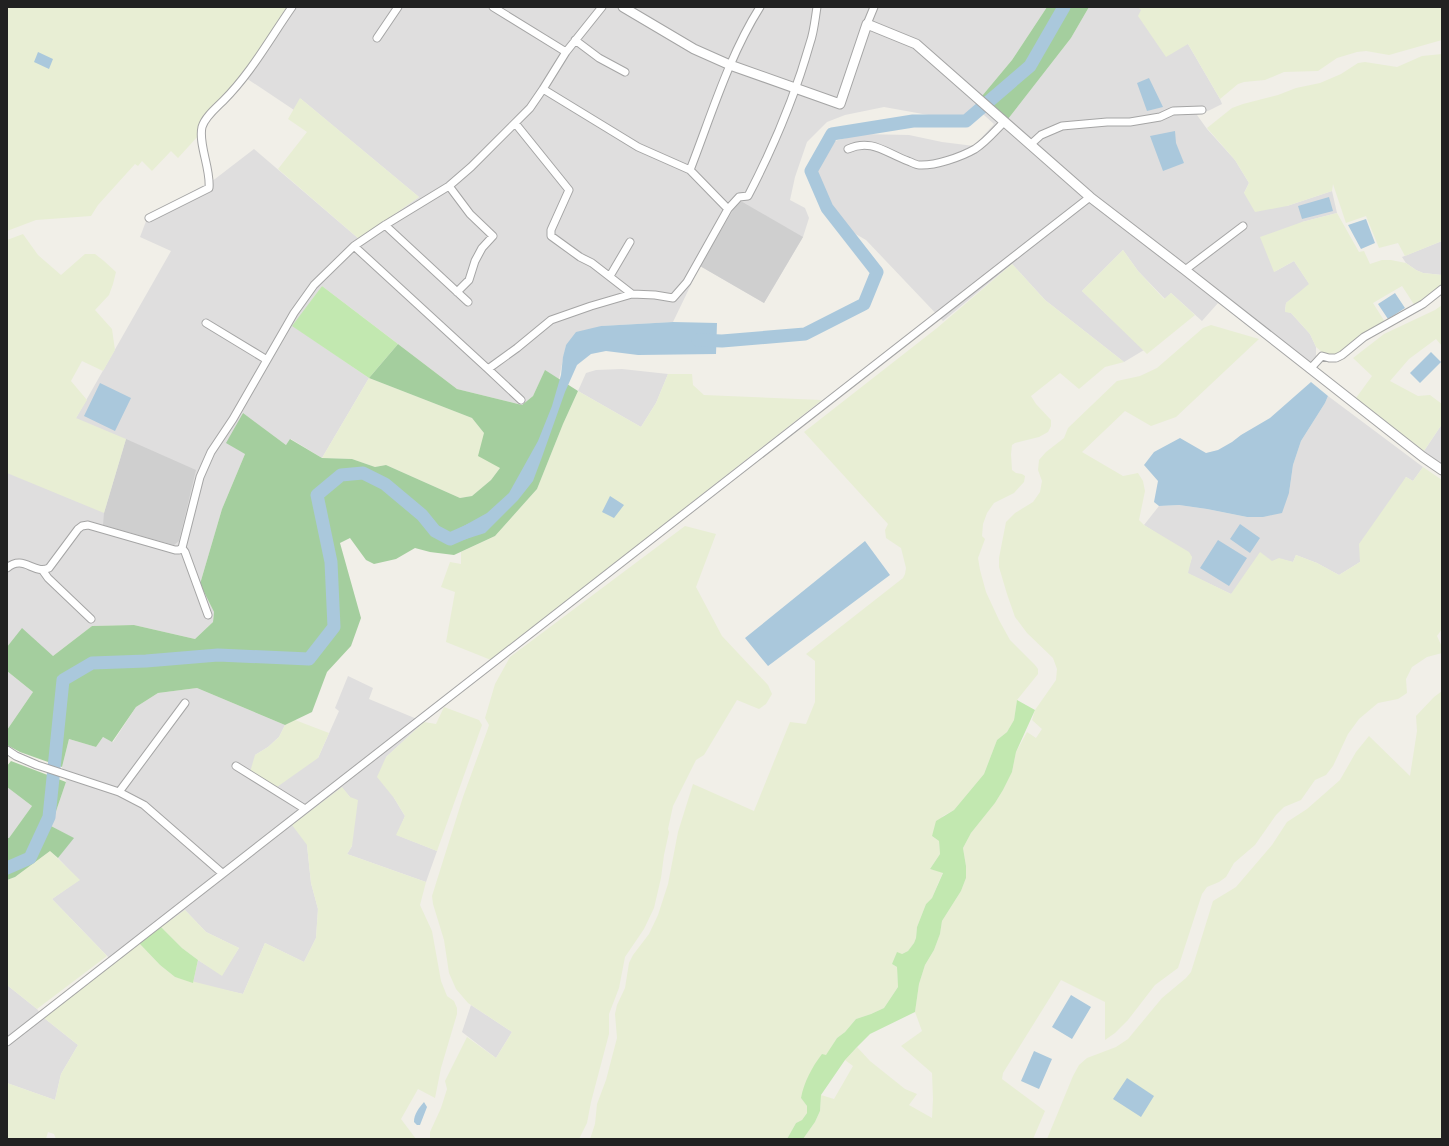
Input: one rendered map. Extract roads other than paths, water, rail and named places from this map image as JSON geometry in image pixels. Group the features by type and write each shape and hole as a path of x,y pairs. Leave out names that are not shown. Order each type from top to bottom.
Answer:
{"street":[{"path":"149,218 209,188 210,179 202,143 202,127 208,116 236,88 263,53 292,7"},
{"path":"377,38 398,7"},
{"path":"493,7 566,52"},
{"path":"208,615 185,552 182,548 200,477 211,452 233,419 294,313 314,285 354,246 448,186 515,123 530,108 566,52 602,7"},
{"path":"623,7 694,49 730,66 840,104 874,7"},
{"path":"690,170 730,66 748,25 760,7"},
{"path":"488,369 517,348 551,320 632,294 655,295 673,298 686,282 728,209 739,197 748,196 768,157 811,42 817,7"},
{"path":"867,24 916,44 1090,197 1423,457 1442,470"},
{"path":"575,40 599,58 625,72"},
{"path":"543,89 638,147 690,170 728,209"},
{"path":"1030,145 1041,135 1062,126 1106,122 1130,122 1160,117 1173,112 1202,110"},
{"path":"848,150 857,145 870,145 919,165 939,163 975,149 989,138 1004,122"},
{"path":"515,123 569,190 551,230 551,236 610,276 632,294"},
{"path":"448,186 470,214 493,236 482,248 475,261 469,280 457,292"},
{"path":"7,1042 1090,197"},
{"path":"385,225 468,302"},
{"path":"1185,270 1243,226"},
{"path":"610,276 630,242"},
{"path":"354,246 521,400"},
{"path":"1310,369 1322,356 1336,358 1342,355 1364,336 1423,304 1442,289"},
{"path":"206,323 267,360"},
{"path":"43,571 48,568 78,529 82,526 88,525 175,550 182,548"},
{"path":"7,568 18,563 26,564 43,571 48,578 91,619"},
{"path":"119,792 185,703"},
{"path":"7,750 16,756 37,765 119,792 144,805 222,873"},
{"path":"236,766 306,809"}],"water":[{"path":"38,52 53,59 49,69 34,62"},
{"path":"1149,78 1163,107 1147,111 1137,83"},
{"path":"1175,131 1176,143 1184,163 1163,171 1150,136"},
{"path":"1329,197 1333,211 1302,219 1298,206"},
{"path":"1366,219 1375,243 1361,249 1348,225"},
{"path":"1395,293 1405,308 1388,319 1378,304"},
{"path":"673,322 717,323 716,354 638,355 606,351 591,354 577,365 565,392 533,481 518,500 485,533 460,541 460,528 487,513 509,493 538,441 552,406 561,375 566,345 576,332 601,326"},
{"path":"1431,352 1441,362 1420,383 1410,373"},
{"path":"1311,382 1328,396 1301,441 1293,465 1289,493 1282,513 1263,517 1247,517 1179,505 1159,506 1154,502 1158,481 1144,465 1154,452 1180,438 1206,453 1218,450 1270,418"},
{"path":"100,383 131,398 115,431 84,416"},
{"path":"610,496 624,505 614,518 602,512"},
{"path":"1240,524 1260,538 1250,553 1230,539"},
{"path":"1218,540 1247,558 1229,586 1200,568"},
{"path":"865,541 890,575 768,666 745,638"},
{"path":"1071,995 1091,1007 1072,1039 1052,1027"},
{"path":"1034,1051 1052,1059 1039,1089 1021,1081"},
{"path":"1127,1078 1154,1096 1141,1117 1113,1099"},
{"path":"424,1102 427,1107 420,1125 417,1125 414,1122 415,1116"}],"waterway":[{"path":"698,340 722,341 805,334 864,304 877,272 827,208 811,171 832,134 913,121 966,121 1030,66 1064,7"},
{"path":"7,868 30,858 49,817 63,680 92,663 146,661 218,655 309,659 334,627 331,562 317,495 341,475 363,473 385,484 422,515 435,531 450,539 475,528"}]}
